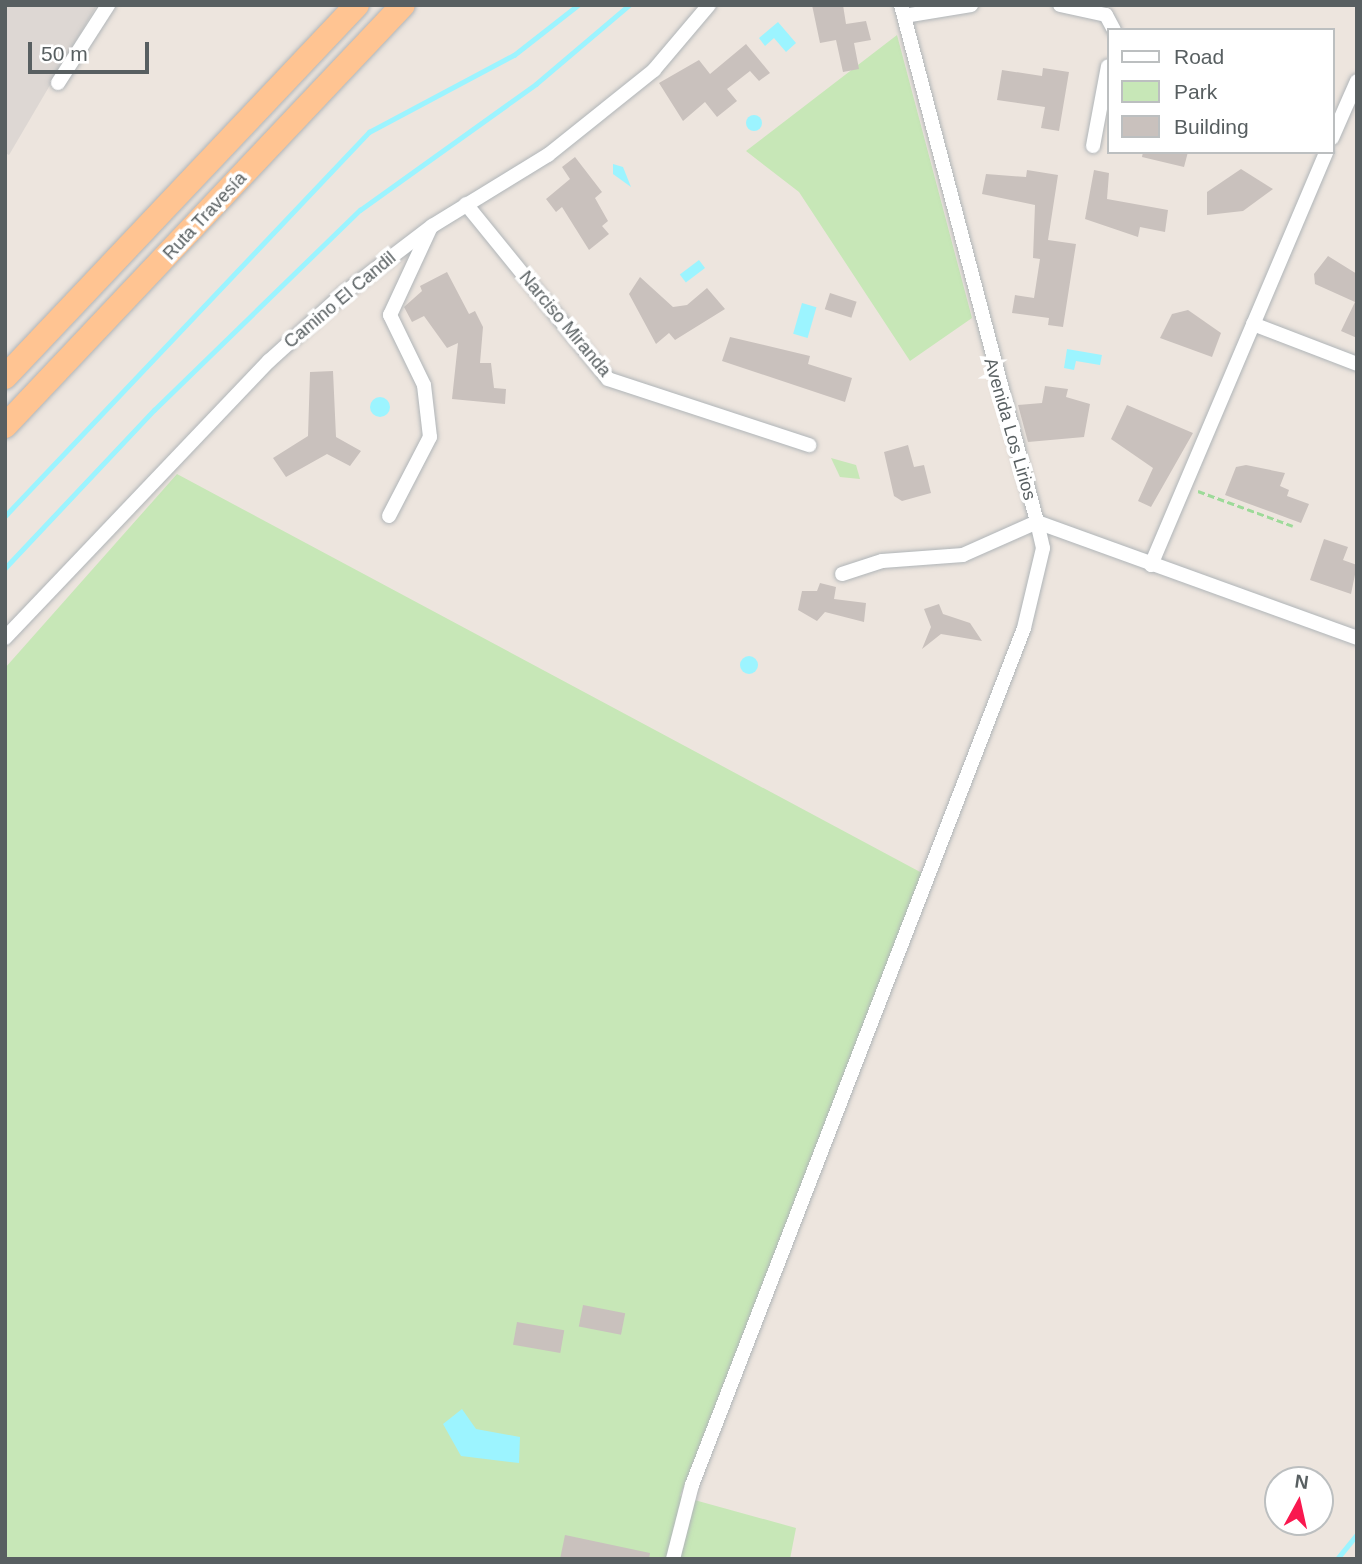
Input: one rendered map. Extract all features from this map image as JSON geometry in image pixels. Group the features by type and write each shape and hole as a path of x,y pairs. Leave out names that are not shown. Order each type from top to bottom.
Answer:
{"highway":[{"name":"Ruta Travesía","path":"5,377 357,5"},
{"name":"Ruta Travesía","path":"5,426 403,5"}],"street":[{"path":"58,83 108,5"},
{"name":"Camino El Candil","path":"5,638 269,361 432,226 548,155 654,69 709,5"},
{"path":"903,11 971,5"},
{"path":"1060,5 1107,15 1113,28"},
{"name":"Avenida Los Lirios","path":"903,11 1037,522 1357,638"},
{"path":"1093,146 1106,77"},
{"path":"1334,133 1357,81"},
{"path":"1151,565 1325,154"},
{"name":"Narciso Miranda","path":"466,204 607,379 809,445"},
{"path":"390,516 430,437 424,385 390,315 432,226"},
{"path":"1252,324 1357,364"},
{"path":"673,1559 692,1485 1024,628 1043,548 1037,522 963,555 873,563 842,573"}],"path":[{"path":"1198,491 1293,526"}],"shaded area":[{"path":"5,5 97,5 9,155 5,153"}],"green space":[{"path":"897,35 972,318 910,361 799,192 746,151"},
{"path":"831,458 856,465 860,479 840,477"},
{"path":"177,474 922,873 680,1496 796,1528 790,1559 5,1559 5,668"}],"water":[{"path":"778,22 796,43 786,52 774,38 765,46 759,38"},
{"path":"754,115 760,117 760,129 754,131 748,129 746,123 748,117"},
{"path":"613,164 623,167 631,187 613,174"},
{"path":"699,260 705,268 686,282 680,274"},
{"path":"802,303 816,307 808,338 793,334"},
{"path":"1067,349 1102,355 1100,365 1076,361 1074,370 1064,368"},
{"path":"380,397 387,400 390,407 387,414 380,417 373,414 370,407 373,400"},
{"path":"745,656 753,656 758,665 756,672 745,674 740,669 740,661"},
{"path":"462,1409 476,1429 520,1437 519,1463 461,1456 443,1424"}],"building":[{"path":"812,5 843,5 846,24 866,21 871,40 854,43 859,69 843,72 836,40 820,43"},
{"path":"746,44 770,73 759,81 750,71 727,89 737,101 717,117 705,102 683,121 659,83 699,60 710,74"},
{"path":"1043,68 1069,72 1059,131 1041,128 1045,107 997,100 1002,70 1042,76"},
{"path":"1143,154 1187,154 1184,167 1142,157"},
{"path":"575,157 602,192 595,198 608,221 602,226 609,234 589,250 562,207 556,212 546,199 570,179 562,167"},
{"path":"1241,169 1273,189 1243,211 1207,215 1207,192"},
{"path":"1027,170 1058,175 1048,240 1076,244 1063,327 1048,325 1049,318 1012,313 1015,295 1034,298 1040,259 1033,258 1035,205 982,194 986,174 1026,177"},
{"path":"1094,170 1109,173 1107,199 1168,210 1165,232 1140,227 1138,237 1085,219"},
{"path":"1328,256 1357,274 1357,338 1341,331 1355,302 1315,284 1314,274"},
{"path":"447,272 469,314 475,311 483,327 480,363 491,363 494,388 506,389 505,404 452,399 458,343 447,348 424,316 412,322 404,307 422,291 420,286"},
{"path":"640,277 673,307 687,305 707,288 725,309 675,340 669,333 656,344 629,294"},
{"path":"830,293 857,302 851,318 825,309"},
{"path":"1188,310 1221,333 1212,357 1160,338 1172,314"},
{"path":"730,337 810,356 808,364 852,378 845,402 722,361"},
{"path":"333,371 336,437 361,451 350,466 327,454 286,477 273,458 308,436 310,372"},
{"path":"1045,386 1068,389 1066,397 1090,404 1084,437 1028,442 1018,405 1042,403"},
{"path":"1127,405 1193,433 1151,507 1138,501 1153,468 1111,439"},
{"path":"908,445 914,467 924,465 931,493 902,501 894,496 884,452"},
{"path":"1246,465 1285,473 1280,486 1289,490 1287,496 1309,504 1301,523 1225,495 1236,467"},
{"path":"1324,539 1348,547 1343,560 1357,565 1351,594 1310,580"},
{"path":"820,583 836,587 834,599 866,603 864,622 825,612 817,621 798,610 802,591 817,591"},
{"path":"939,604 943,614 970,623 982,641 941,634 922,649 931,627 924,609"},
{"path":"583,1305 625,1313 621,1335 579,1327"},
{"path":"517,1322 564,1330 560,1353 513,1345"},
{"path":"565,1535 650,1553 649,1559 560,1559"}],"waterway":[{"path":"5,516 369,132 514,55 578,5"},
{"path":"5,568 154,410 360,210 536,84 629,5"},
{"path":"1337,1559 1357,1534"}]}
